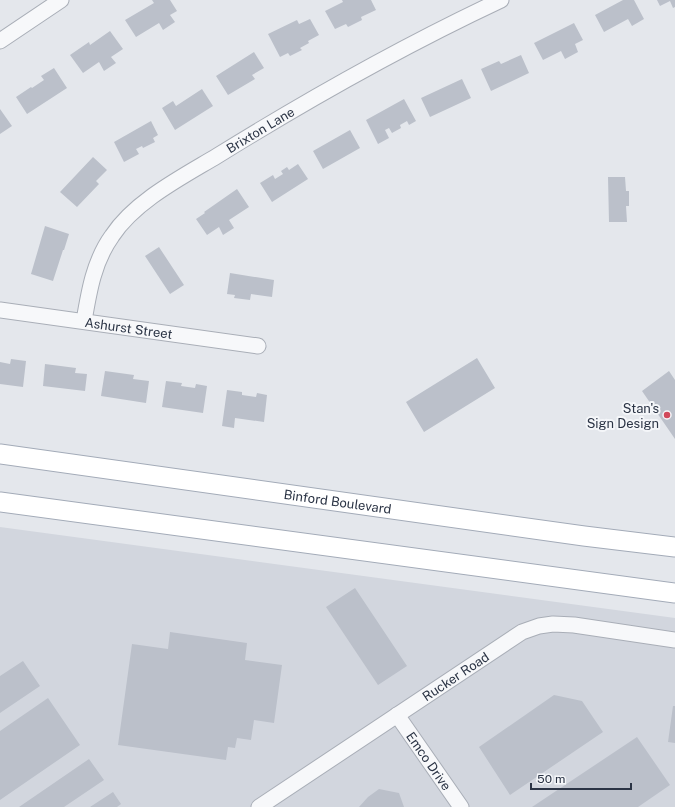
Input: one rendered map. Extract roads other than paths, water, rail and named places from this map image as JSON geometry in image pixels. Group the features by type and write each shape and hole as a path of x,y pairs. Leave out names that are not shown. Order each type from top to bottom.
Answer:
{"main road":[{"name":"Binford Boulevard","path":"0,454 584,536 675,547"},
{"path":"0,502 675,593"},
{"path":"654,589 675,585"}],"street":[{"path":"0,41 61,0"},
{"name":"Brixton Lane","path":"84,321 88,295 100,256 112,235 124,221 149,198 248,136 321,93 419,40 501,0"},
{"name":"Ashurst Street","path":"0,310 258,346"},
{"name":"Rucker Road","path":"259,807 522,632 539,626 553,624 574,625 675,640"},
{"name":"Emco Drive","path":"397,715 461,807"}],"place":[{"name":"Stan's Sign Design","path":"667,415"}]}
